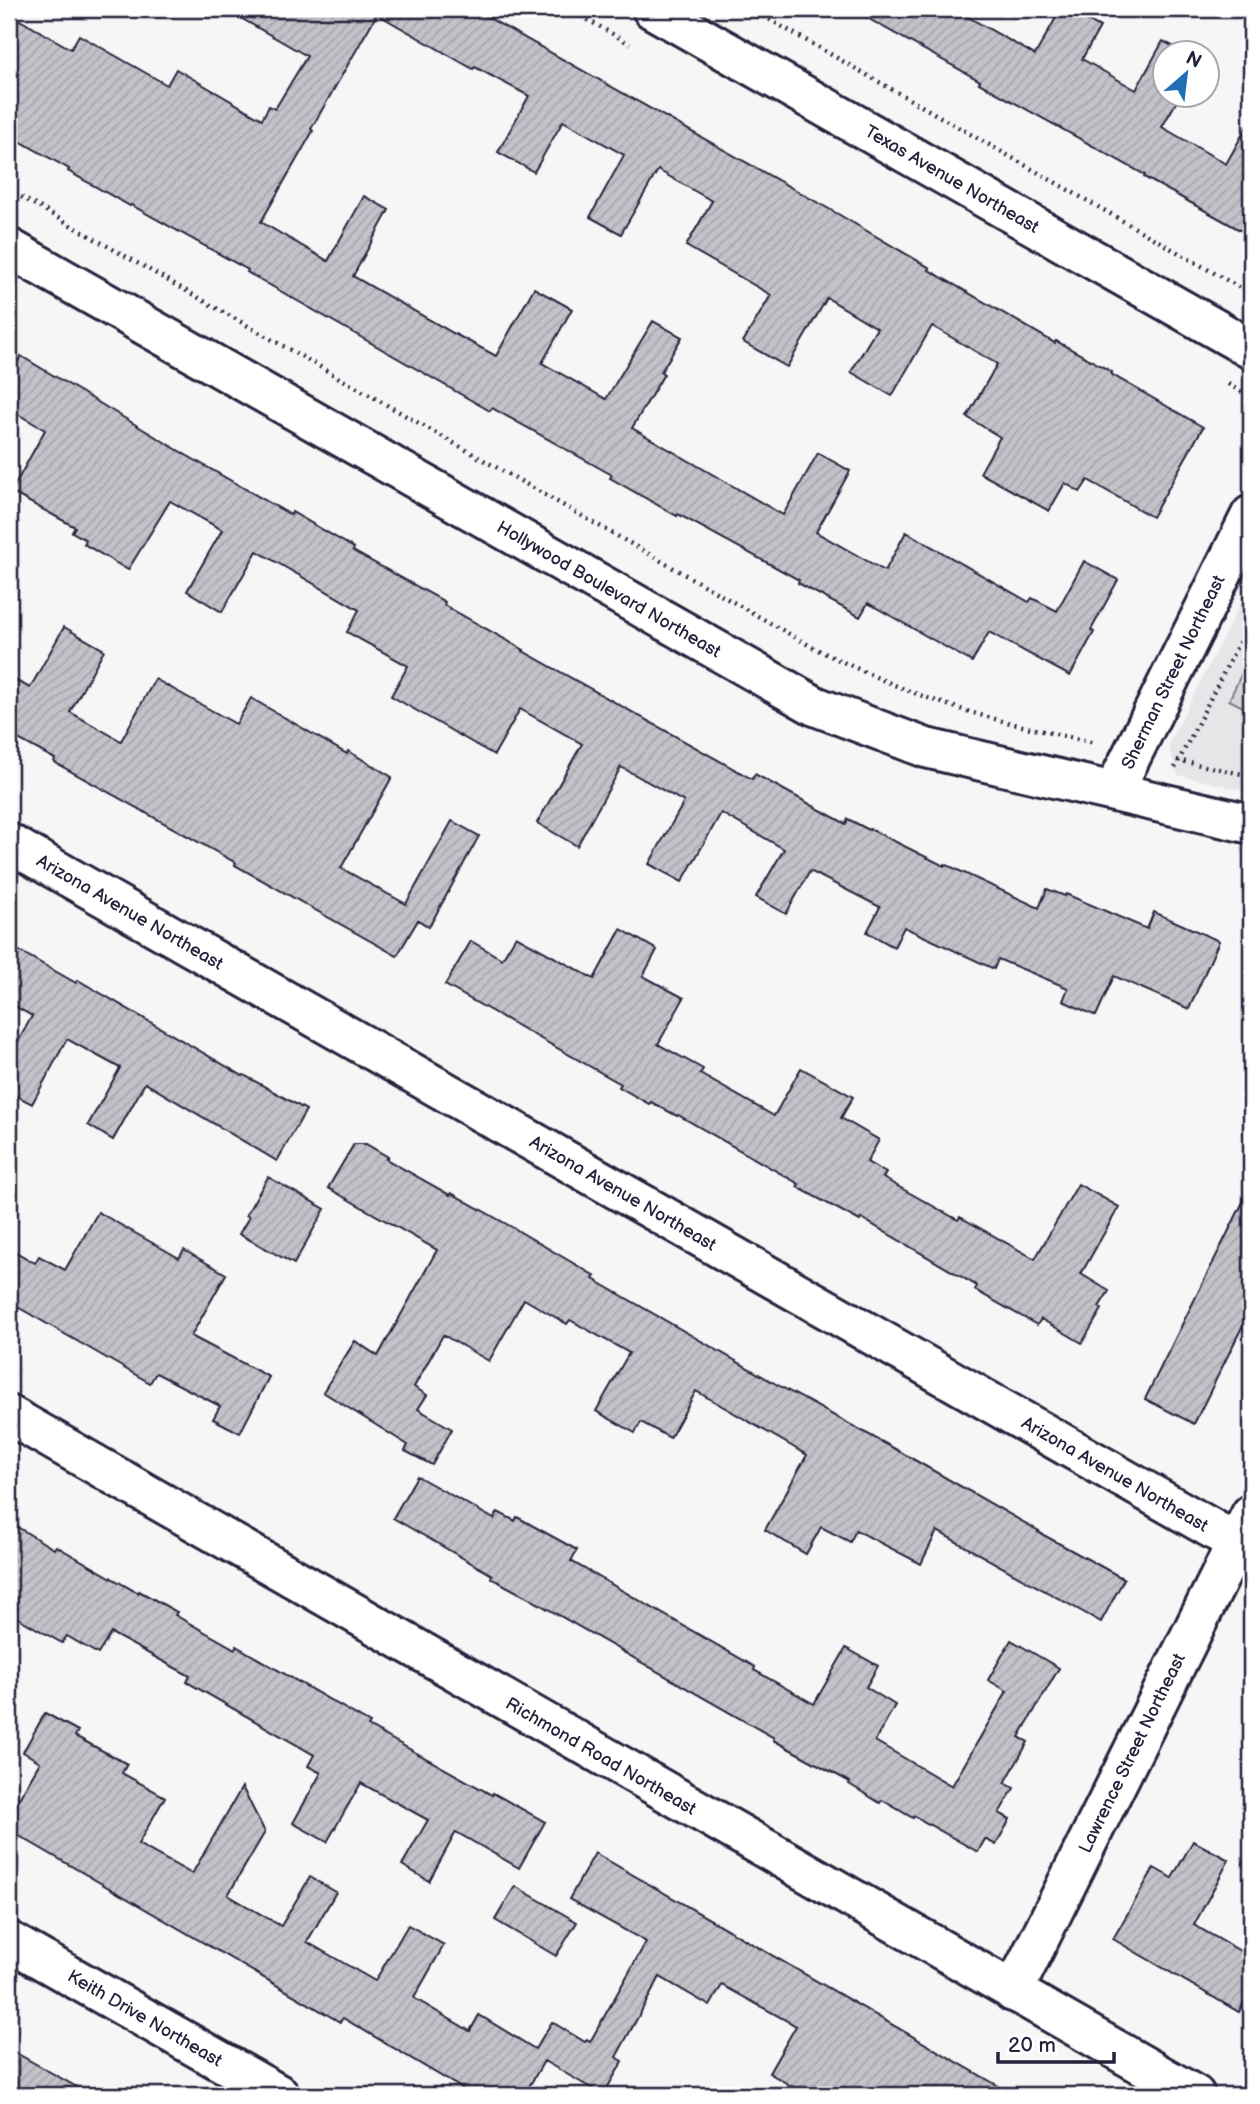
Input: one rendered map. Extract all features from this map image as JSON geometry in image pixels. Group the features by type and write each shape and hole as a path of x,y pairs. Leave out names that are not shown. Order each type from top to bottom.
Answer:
{"street":[{"name":"Texas Avenue Northeast","path":"652,9 1251,349"},
{"name":"Hollywood Boulevard Northeast","path":"9,248 815,706 926,748 1251,824"},
{"name":"Sherman Street Northeast","path":"1114,791 1251,515"},
{"name":"Arizona Avenue Northeast","path":"9,843 1246,1536"},
{"name":"Richmond Road Northeast","path":"9,1415 1195,2095"},
{"name":"Lawrence Street Northeast","path":"1013,1992 1246,1536"},
{"name":"Keith Drive Northeast","path":"9,1941 281,2095"}],"path":[{"path":"751,9 1251,294"},
{"path":"9,190 814,648 858,670 928,698 1023,727 1105,745"},
{"path":"1174,769 1251,618"},
{"path":"1169,759 1251,776"}],"shaded area":[{"path":"1251,583 1251,792 1178,775 1168,745"},
{"path":"1251,654 1251,711 1229,700"}],"building":[{"path":"225,9 473,9 838,214 930,268 929,270 1055,343 1056,341 1112,372 1111,374 1203,427 1152,517 1088,480 1080,492 1065,483 1049,511 980,473 1000,437 967,417 997,364 932,326 892,396 851,372 877,328 827,298 787,367 743,342 771,295 686,246 712,201 658,170 621,234 590,217 624,155 563,121 534,172 498,152 529,96 475,67 473,69 377,14 261,222 328,261 364,196 389,210 353,276 496,356 534,288 572,309 542,363 606,399 653,321 682,337 632,428 783,515 818,453 850,471 816,532 885,571 906,532 1029,602 1032,598 1057,611 1084,561 1118,580 1070,676 989,632 972,662 868,603 860,617 798,583 799,580 610,478 612,475 492,408 490,411 9,135 9,14 71,49 79,35 167,85 176,69 262,119 269,106 275,109 307,56"},
{"path":"851,9 954,9 1035,55 1061,9 1100,27 1082,59 1136,90 1152,61 1152,108 1173,108 1162,127 1226,164 1251,119 1251,236 979,83 980,81"},
{"path":"21,356 186,455 354,548 353,551 445,602 444,605 523,651 752,779 755,774 846,824 848,819 1039,908 1047,889 1065,896 1066,894 1147,929 1154,912 1219,941 1189,1009 1114,976 1096,1016 1063,1001 1068,988 998,959 994,969 904,927 894,947 867,932 880,907 810,871 786,914 756,897 784,849 721,813 682,882 649,864 684,802 621,767 577,846 537,823 582,744 520,709 494,755 391,696 408,666 347,632 359,610 257,551 222,612 187,591 222,530 170,501 128,570 84,544 86,540 72,532 75,527 11,492 45,430 9,409 9,378"},
{"path":"64,627 104,650 70,712 121,741 155,679 236,724 251,698 392,777 341,868 406,904 452,821 479,836 429,927 418,920 397,956 9,734 9,677 30,688"},
{"path":"621,929 657,950 643,976 684,998 658,1044 703,1069 700,1074 774,1116 801,1068 853,1097 841,1118 879,1140 867,1162 886,1173 883,1178 958,1220 960,1217 1035,1259 1078,1184 1119,1207 1081,1274 1109,1291 1082,1343 1041,1319 1037,1325 975,1290 977,1286 861,1218 860,1221 797,1187 799,1184 678,1115 651,1102 649,1104 619,1087 621,1084 445,985 471,941 502,959 516,936 594,979"},
{"path":"9,945 76,983 78,980 306,1110 277,1161 145,1083 113,1140 88,1125 120,1068 67,1039 32,1104 9,1092 9,1058 32,1016 9,1003"},
{"path":"354,1144 366,1144 388,1157 386,1159 510,1226 595,1276 593,1279 1124,1579 1101,1622 937,1531 921,1564 856,1530 850,1542 821,1527 806,1554 765,1530 807,1455 696,1391 670,1438 641,1422 635,1433 596,1411 629,1353 570,1320 567,1324 524,1299 489,1361 443,1335 414,1387 427,1395 418,1409 452,1429 432,1465 405,1451 408,1445 323,1392 355,1341 378,1356 437,1250 328,1188"},
{"path":"268,1177 325,1209 294,1264 239,1234 249,1217 246,1215"},
{"path":"1251,1186 1251,1309 1194,1424 1145,1399"},
{"path":"98,1212 179,1258 184,1250 226,1274 191,1336 269,1377 240,1433 213,1419 220,1406 156,1373 150,1383 9,1302 9,1248 35,1263 39,1256 65,1270"},
{"path":"417,1476 494,1519 498,1512 515,1521 517,1517 577,1550 571,1561 814,1704 846,1648 878,1666 866,1687 895,1705 875,1741 952,1786 1007,1691 988,1680 1011,1640 1059,1668 1019,1737 1028,1742 1005,1783 1014,1788 999,1813 1010,1819 996,1845 985,1839 978,1852 882,1800 880,1803 849,1784 850,1782 491,1578 492,1575 393,1518"},
{"path":"9,1522 54,1549 56,1546 177,1612 175,1615 235,1649 236,1646 370,1723 368,1726 545,1822 519,1868 456,1832 429,1881 402,1865 428,1820 361,1783 327,1842 293,1823 321,1773 308,1766 314,1755 187,1682 190,1676 111,1633 98,1654 67,1636 62,1643 9,1613"},
{"path":"45,1713 78,1731 75,1736 127,1764 122,1773 165,1797 138,1844 192,1874 242,1787 265,1832 228,1895 281,1926 310,1877 336,1892 307,1942 375,1981 408,1925 444,1945 414,1998 470,2031 479,2015 535,2049 552,2022 585,2042 590,2042 646,1942 569,1899 595,1853 1014,2095 807,2095 769,2073 796,2026 722,1985 710,2006 660,1977 616,2057 623,2061 603,2095 544,2061 524,2095 473,2095 343,2018 340,2022 9,1830 9,1816 40,1762 23,1752"},
{"path":"1193,1841 1229,1860 1194,1925 1251,1957 1251,1990 1239,2012 1113,1939 1154,1868 1172,1878"},
{"path":"515,1886 577,1922 556,1956 495,1920"},
{"path":"9,2049 91,2095 9,2095"}]}
